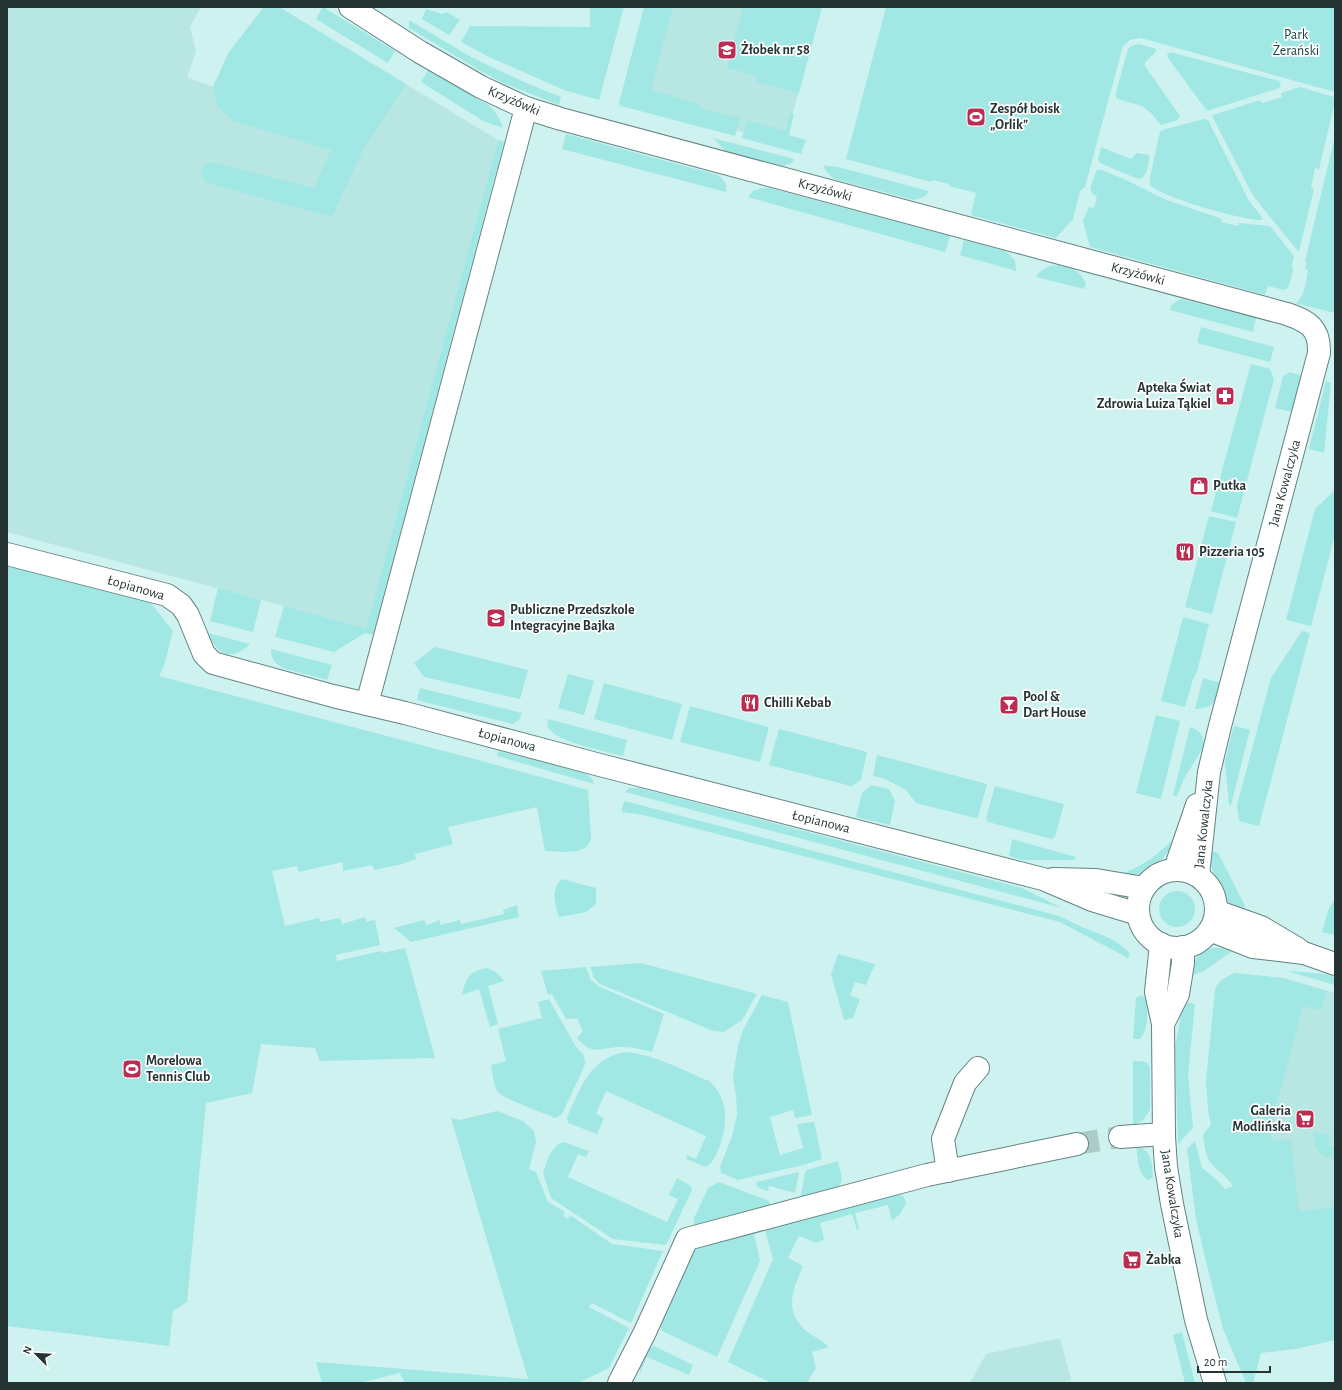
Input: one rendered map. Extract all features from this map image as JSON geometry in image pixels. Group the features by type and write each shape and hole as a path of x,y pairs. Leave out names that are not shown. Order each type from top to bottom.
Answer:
{"street":[{"name":"Krzyżówki","path":"350,7 420,52 481,87 526,108 747,170 1286,314 1306,321 1316,332"},
{"path":"367,704 526,108"},
{"name":"Jana Kowalczyka","path":"1174,869 1209,772 1319,353 1319,339 1316,332"},
{"name":"Łopianowa","path":"7,554 167,595 181,605 188,615 204,654 213,663 333,696 1043,879 1092,900 1138,914"},
{"name":"Jana Kowalczyka","path":"1198,875 1209,772"},
{"name":"Jana Kowalczyka","path":"1144,888 1152,879 1162,872 1174,869 1187,870 1198,875 1208,885 1215,897 1213,921"},
{"name":"Łopianowa","path":"1043,879 1096,880 1144,888"},
{"path":"1144,888 1139,901 1138,914 1142,926 1150,937 1160,944 1171,947 1183,947 1193,944 1203,938 1213,921 1261,927 1304,953 1335,964"},
{"name":"Jana Kowalczyka","path":"1160,944 1156,992 1164,1024 1164,1134 1166,1168 1196,1320 1215,1383"},
{"name":"Jana Kowalczyka","path":"1164,1024 1178,994 1183,963 1183,947"},
{"path":"948,1171 943,1139 965,1083 978,1068"},
{"path":"1120,1137 1164,1134"},
{"path":"619,1383 645,1332 687,1238 859,1192 948,1171 1077,1144"}],"shaded area":[{"path":"7,7 201,7 190,27 196,51 187,77 213,87 229,52 264,7 279,7 498,140 366,628 7,532"},
{"name":"Żłobek nr 58","path":"655,7 821,7 785,143 630,102"},
{"name":"Galeria Modlińska","path":"1283,978 1335,993 1335,1212 1281,1235 1271,1138 1278,1100"},
{"path":"1060,1338 1071,1380 1060,1383 970,1383 986,1354"}],"green space":[{"path":"264,7 279,7 406,84 364,148 332,217 207,183 201,175 204,165 212,162 314,188 331,150 233,121 217,105 213,87 229,52"},
{"path":"323,7 395,51 388,63 316,19"},
{"path":"590,7 624,7 599,100 564,90 489,57 461,42 470,26 590,27"},
{"path":"644,7 673,7 651,90 700,104 699,108 740,118 735,136 621,106 619,103"},
{"path":"743,7 822,7 799,93 757,82 758,76 727,68"},
{"name":"Zespół boisk „Orlik”","path":"886,7 1335,7 1335,92 1141,38 1130,40 1123,46 1085,187 1080,191 1073,219 1056,238 971,215 976,193 949,186 949,184 932,180 931,182 846,159"},
{"path":"426,9 442,14 447,12 460,20 449,35 422,19"},
{"path":"409,20 471,57 524,82 561,97 559,105 503,83 477,69 409,28"},
{"path":"1139,44 1156,49 1156,52 1145,62 1145,66 1180,116 1178,120 1161,125 1151,113 1142,106 1116,98 1116,92 1128,49 1131,46"},
{"path":"1170,52 1279,81 1281,86 1279,88 1207,111 1168,58 1167,55"},
{"path":"428,70 489,105 498,116 503,128 485,122 421,82"},
{"path":"1300,87 1334,97 1335,102 1319,169 1315,168 1311,188 1314,189 1298,251 1251,192 1212,116 1260,100 1262,103 1282,97 1281,93"},
{"path":"790,113 794,114 789,135 806,140 801,154 742,138 747,120 786,131"},
{"path":"1204,119 1208,120 1249,201 1262,217 1262,220 1238,217 1186,202 1157,190 1150,185 1150,177 1160,132 1162,130"},
{"path":"566,134 718,175 725,183 726,192 562,149"},
{"path":"1335,136 1335,313 1295,303 1303,293 1308,270 1305,269 1307,262 1305,261"},
{"path":"713,138 794,159 792,163 782,166 724,150"},
{"path":"498,140 504,142 373,635 365,633 334,652 275,637 284,606 366,628"},
{"path":"1101,147 1131,159 1137,153 1150,155 1146,173 1138,179 1100,163 1098,159"},
{"path":"823,165 838,167 929,191 923,197 914,200 834,179 826,171"},
{"path":"1098,170 1102,170 1124,179 1164,199 1222,219 1221,222 1238,226 1239,223 1270,226 1294,256 1292,265 1293,271 1288,288 1284,290 1268,286 1265,295 1090,247 1083,221 1089,207 1094,208 1097,196 1093,195 1090,188"},
{"path":"762,188 769,188 950,236 945,252 748,197 753,191"},
{"path":"964,240 1005,251 1015,260 1016,271 960,255"},
{"path":"1059,265 1078,272 1086,283 1084,289 1036,277 1040,271"},
{"path":"1181,299 1256,318 1253,332 1170,310 1171,305"},
{"path":"1201,327 1274,347 1270,362 1197,343"},
{"path":"1251,364 1270,369 1274,379 1237,518 1211,511"},
{"path":"1290,372 1302,376 1293,412 1275,408 1283,376"},
{"path":"1326,381 1331,383 1324,453 1309,449"},
{"path":"1335,490 1335,535 1311,626 1286,620 1315,509"},
{"path":"1209,516 1236,522 1212,614 1185,607"},
{"path":"7,565 150,602 173,631 164,666 159,676 588,790 591,838 589,844 585,848 572,852 545,851 537,807 448,827 453,844 415,854 416,859 403,864 374,870 372,865 343,871 343,862 299,872 297,866 272,871 285,926 319,918 320,922 340,918 342,924 365,917 366,922 375,920 380,945 336,955 337,961 381,951 383,953 405,948 435,1058 320,1061 315,1048 261,1044 252,1093 206,1103 187,1302 173,1311 169,1346 7,1326"},
{"path":"218,588 261,600 253,632 210,621"},
{"path":"1183,617 1209,624 1197,672 1193,679 1185,707 1161,701"},
{"path":"1302,631 1310,633 1259,826 1239,821 1237,805 1271,678"},
{"path":"208,633 250,644 237,653 225,654 216,647"},
{"path":"435,647 528,670 520,699 424,677 414,663"},
{"path":"271,649 332,665 327,680 282,667 273,659"},
{"path":"568,674 594,681 584,715 558,708"},
{"path":"1203,678 1221,683 1218,695 1211,705 1195,709"},
{"path":"604,683 682,704 672,740 594,719"},
{"path":"420,688 522,713 519,720 513,724 417,700"},
{"path":"690,706 769,727 760,762 680,742"},
{"path":"1156,715 1180,721 1161,799 1136,793"},
{"path":"548,719 627,740 623,756 563,739 549,729"},
{"path":"1235,726 1250,730 1231,805 1229,805 1225,762 1233,728"},
{"path":"1190,727 1201,733 1204,746 1184,779 1177,796 1173,795"},
{"path":"779,729 867,752 861,780 851,786 769,765"},
{"path":"498,751 584,773 591,777 594,784 497,756"},
{"path":"877,755 987,784 978,817 975,818 916,803 906,790 885,779 873,776"},
{"path":"871,785 889,789 895,801 890,825 856,817 862,793"},
{"path":"995,786 1064,804 1055,837 1052,839 988,822 986,818"},
{"path":"629,788 640,788 1022,888 1062,908 625,792"},
{"path":"625,801 1059,916 1115,941 1130,954 1128,958 1060,922 643,815 622,812 622,807"},
{"path":"1012,839 1076,857 1075,860 1022,860 1009,856"},
{"path":"1172,841 1169,850 1163,858 1141,874 1122,874 1152,858"},
{"path":"1210,850 1218,853 1245,906 1244,911 1233,906 1228,901 1212,868"},
{"path":"562,879 596,888 596,904 586,912 559,917 554,897 556,888"},
{"path":"1177,891 1187,894 1192,899 1195,909 1192,919 1187,924 1177,927 1167,924 1162,919 1159,909 1162,899 1167,894"},
{"path":"1335,900 1335,935 1322,932 1329,908"},
{"path":"517,905 519,917 411,942 394,928 424,920 427,925 440,920 440,925 460,920 461,924 504,914 503,910"},
{"path":"1212,948 1222,948 1231,950 1231,952 1204,971 1189,976 1196,958"},
{"path":"838,954 875,964 866,985 855,982 850,995 860,999 853,1018 844,1020 831,974"},
{"path":"641,963 757,994 742,1020 724,1032 713,1031 600,984 594,978 590,967"},
{"path":"586,967 591,980 598,986 664,1014 652,1052 625,1047 614,1047 598,1050 582,1044 577,1038 583,1031 577,1018 566,1019 552,994 548,995 541,971"},
{"path":"486,968 492,970 504,981 488,986 498,1024 490,1027 479,989 462,995 469,977 472,974"},
{"path":"1290,972 1326,974 1335,977 1335,985"},
{"path":"1235,973 1283,978 1327,991 1321,1010 1303,1006 1278,1100 1271,1138 1272,1141 1291,1140 1299,1211 1335,1207 1335,1340 1296,1349 1261,1353 1253,1383 1246,1383 1223,1329 1196,1219 1187,1149 1195,1141 1202,1168 1216,1179 1225,1189 1233,1186 1208,1159 1203,1134 1211,1125 1208,1110 1206,1080 1215,990 1220,981"},
{"path":"762,995 788,1002 812,1115 795,1118 793,1110 770,1117 780,1155 803,1148 797,1124 814,1122 822,1159 803,1165 738,1180 721,1173 720,1167 732,1136 737,1115 733,1077 738,1045 743,1030"},
{"path":"1139,996 1148,997 1147,1020 1143,1035 1140,1039 1133,1039 1136,998"},
{"path":"549,999 576,1047 583,1054 585,1061 584,1067 562,1114 555,1118 516,1102 498,1092 494,1082 491,1065 506,1061 498,1029 542,1018 538,1002"},
{"path":"1183,1002 1195,1004 1188,1075 1193,1128 1178,1144 1175,1049"},
{"path":"625,1052 636,1053 668,1063 709,1081 716,1088 723,1104 725,1121 719,1148 714,1159 709,1165 706,1167 686,1159 687,1155 696,1159 706,1136 606,1091 596,1114 604,1118 597,1134 568,1123 567,1117 588,1076 603,1061"},
{"path":"1133,1061 1146,1062 1150,1067 1150,1110 1142,1121 1133,1125"},
{"path":"497,1111 523,1121 534,1131 536,1142 529,1169 536,1172 548,1202 565,1212 563,1216 568,1219 570,1215 612,1244 663,1251 631,1323 592,1303 589,1307 629,1328 609,1368 578,1383 405,1383 400,1373 359,1383 322,1383 316,1362 528,1379 451,1118 460,1120"},
{"path":"1315,1132 1331,1136 1328,1145 1335,1147 1335,1156 1327,1157 1320,1154 1315,1145 1313,1134"},
{"path":"564,1142 589,1151 586,1157 578,1154 568,1177 667,1222 678,1199 669,1195 677,1178 691,1186 692,1190 666,1245 613,1239 551,1198 543,1173 549,1155 557,1145"},
{"path":"1136,1145 1149,1154 1152,1162 1153,1178 1148,1180 1144,1177 1140,1169"},
{"path":"838,1161 842,1178 841,1183 829,1192 800,1200 805,1173 807,1170"},
{"path":"799,1172 795,1193 769,1186 768,1191 759,1188 756,1185 757,1182"},
{"path":"719,1182 769,1201 770,1207 697,1227 694,1223 694,1218 708,1188"},
{"path":"899,1193 904,1197 906,1203 900,1214 892,1221 888,1205 855,1213 859,1229 857,1230 852,1214 820,1223 824,1239 817,1243 799,1236 788,1258 803,1266 793,1292 792,1308 794,1315 806,1331 824,1342 829,1347 812,1352 816,1368 807,1383 771,1383 728,1362 773,1259 764,1227"},
{"path":"753,1229 760,1261 717,1357 662,1331 659,1321 690,1249"},
{"path":"1182,1332 1195,1383 1185,1383 1173,1335"},
{"path":"654,1346 693,1365 689,1375 647,1357 640,1373 640,1363 643,1354"}],"tunnel":[{"path":"1077,1144 1120,1137"}],"place":[{"name":"Żłobek nr 58","path":"727,50"},
{"name":"Zespół boisk „Orlik”","path":"976,117"},
{"name":"Apteka Świat Zdrowia Luiza Tąkiel","path":"1225,396"},
{"name":"Putka","path":"1199,486"},
{"name":"Pizzeria 105","path":"1185,552"},
{"name":"Publiczne Przedszkole Integracyjne Bajka","path":"496,618"},
{"name":"Chilli Kebab","path":"750,703"},
{"name":"Pool & Dart House","path":"1009,705"},
{"name":"Morelowa Tennis Club","path":"132,1069"},
{"name":"Galeria Modlińska","path":"1305,1119"},
{"name":"Żabka","path":"1132,1260"}],"park label":[{"name":"Park Żerański","path":"1296,44"}]}
